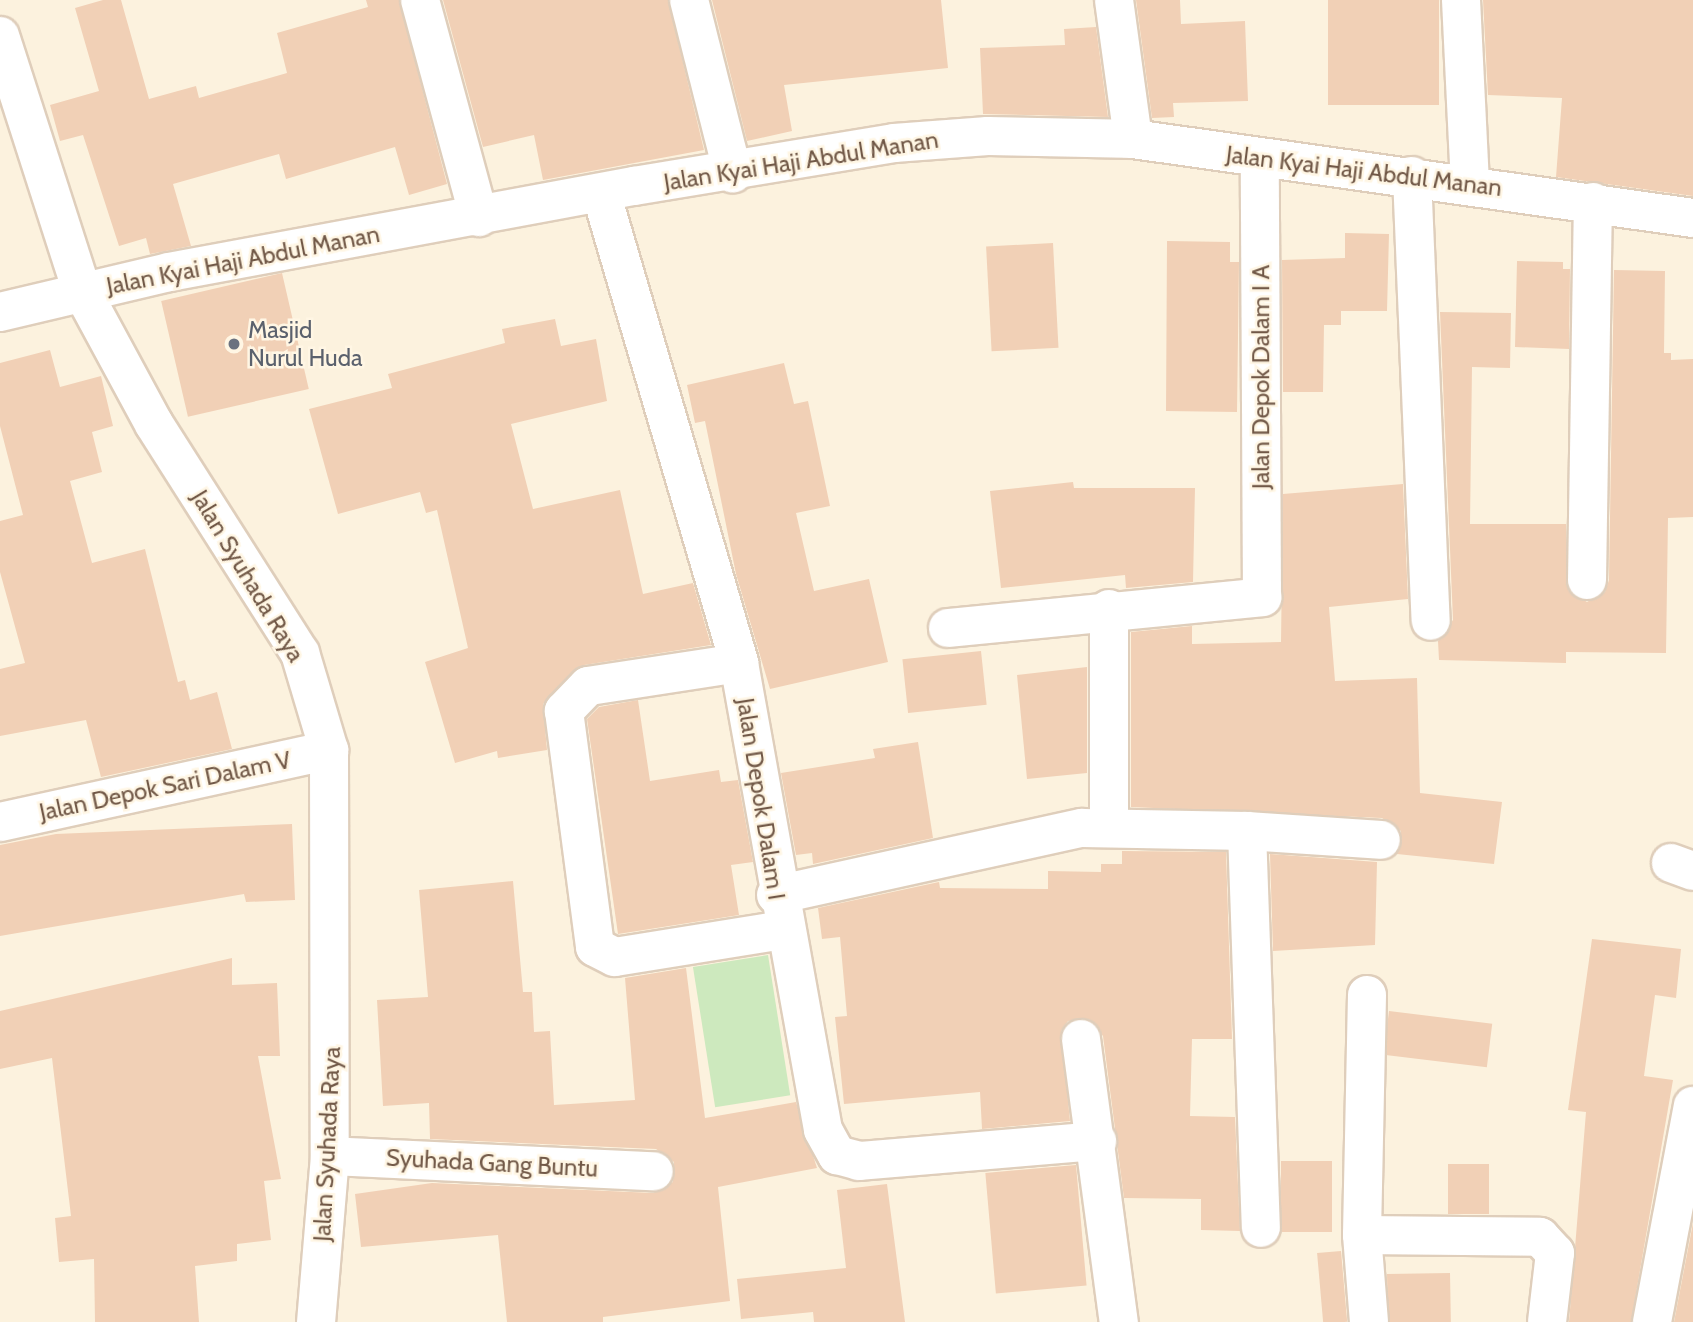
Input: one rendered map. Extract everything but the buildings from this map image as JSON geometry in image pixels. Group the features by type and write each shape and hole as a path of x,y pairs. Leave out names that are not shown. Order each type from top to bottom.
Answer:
{"street":[{"path":"420,0 480,217"},
{"path":"689,0 733,174"},
{"path":"1114,0 1133,139"},
{"path":"1461,0 1470,183"},
{"name":"Jalan Syuhada Raya","path":"0,36 82,291 154,424 300,653 329,750 330,1156 316,1322"},
{"name":"Jalan Kyai Haji Abdul Manan","path":"0,312 82,291 601,193 733,174 894,143 988,136 1133,139 1260,158 1470,183 1693,218"},
{"name":"Jalan Depok Dalam I A","path":"1109,609 1262,597 1260,158"},
{"path":"1412,176 1431,621"},
{"name":"Jalan Depok Dalam I","path":"601,193 738,663 780,912 822,1130 837,1155 859,1161 1097,1141"},
{"path":"1587,580 1593,202"},
{"path":"948,628 1109,609 1109,828"},
{"path":"738,663 588,686 564,711 596,947 615,957 1082,828 1247,831 1381,840"},
{"name":"Jalan Depok Sari Dalam V","path":"0,821 329,750"},
{"path":"1247,831 1261,1228"},
{"path":"1367,995 1362,1235 1369,1322"},
{"path":"1081,1040 1097,1141 1119,1322"},
{"path":"1653,1322 1693,1106"},
{"name":"Syuhada Gang Buntu","path":"330,1156 654,1171"},
{"path":"1362,1235 1541,1237 1555,1252 1547,1322"}],"green space":[{"path":"768,955 790,1095 715,1107 693,967"}],"place":[{"name":"Masjid Nurul Huda","path":"234,344"}]}
